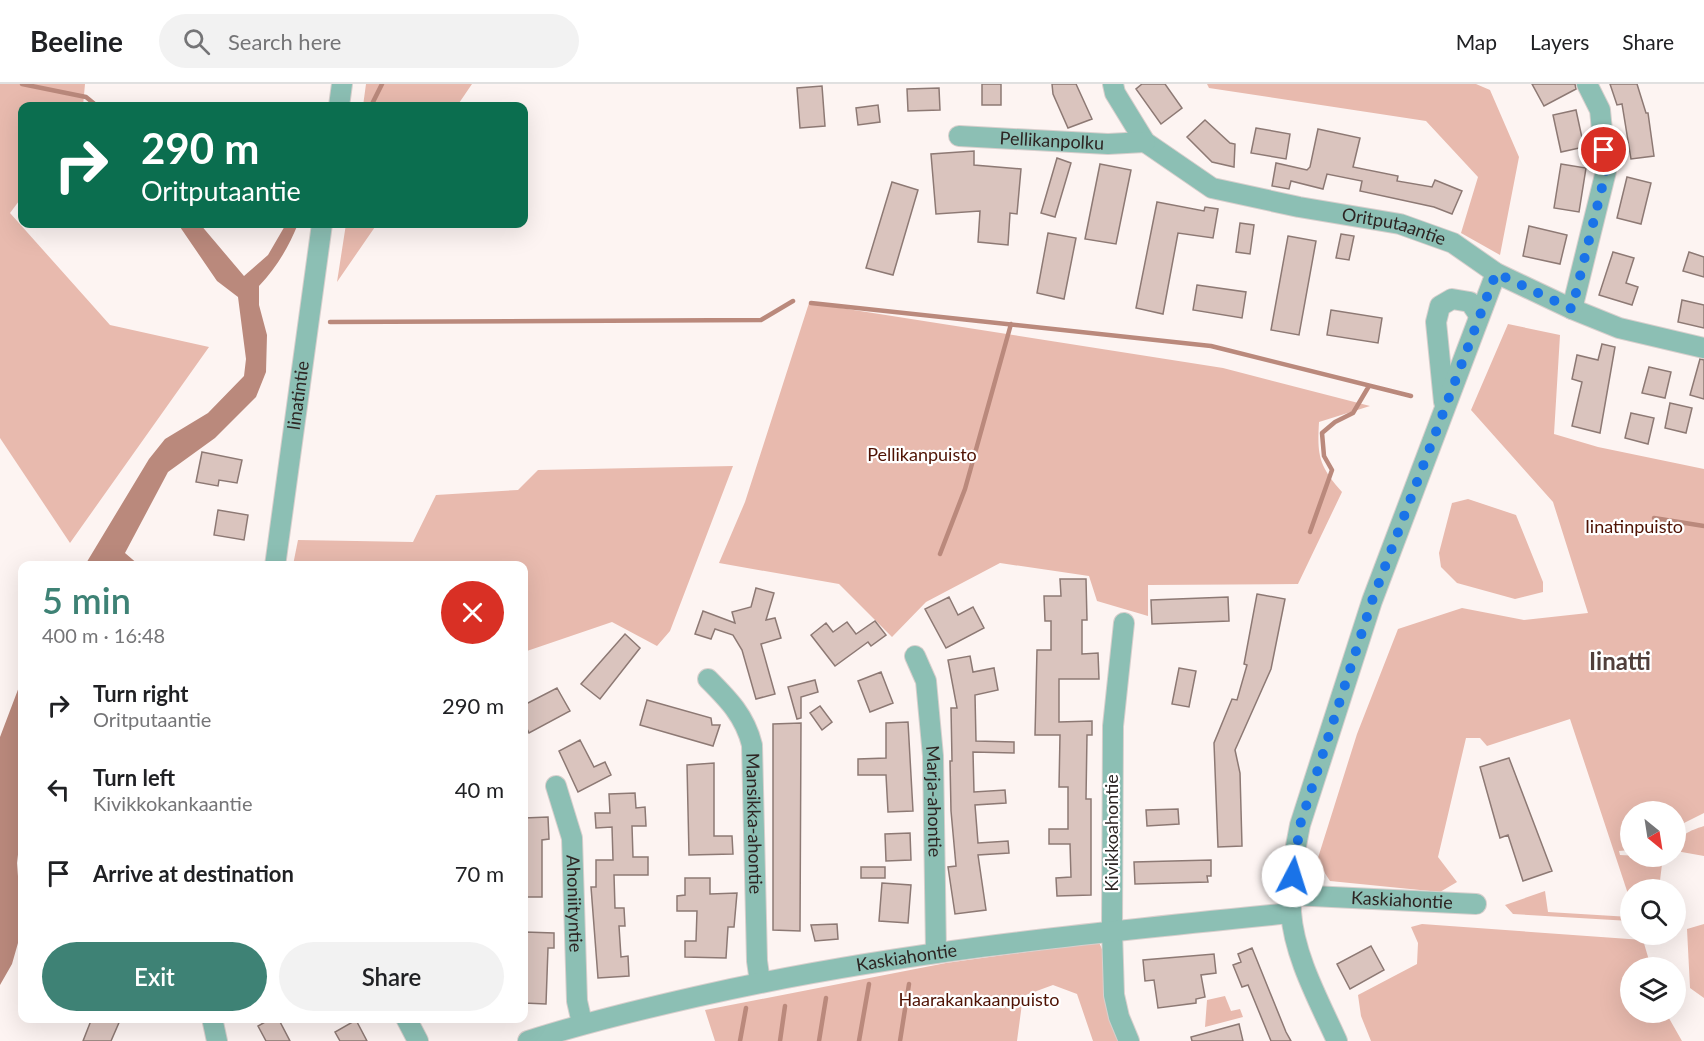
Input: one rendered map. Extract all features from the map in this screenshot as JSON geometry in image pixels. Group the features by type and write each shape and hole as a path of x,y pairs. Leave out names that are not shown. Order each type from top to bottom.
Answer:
{"street":[{"path":"340,102 342,84"},
{"name":"Oritputaantie","path":"1113,84 1115,93 1145,142 1212,188 1299,207 1400,224 1453,243 1496,273 1572,309 1619,328 1704,348"},
{"path":"1572,309 1606,171 1600,110 1587,84"},
{"name":"Pellikanpolku","path":"960,136 1108,144 1145,142"},
{"name":"Iinatintie","path":"276,561 321,228"},
{"path":"1337,1041 1299,949 1291,904 1300,825 1372,601 1444,405 1496,273"},
{"path":"1444,405 1436,322 1440,306 1452,299 1470,302 1479,315"},
{"name":"Kivikkoahontie","path":"1124,623 1113,726 1112,930 1114,995 1119,1017 1129,1041"},
{"name":"Marja-ahontie","path":"915,656 926,681 933,756 936,951"},
{"name":"Mansikka-ahontie","path":"708,679 735,706 748,729 752,745 757,962 760,982"},
{"name":"Ahoniityntie","path":"556,786 572,838 577,1001 582,1023"},
{"name":"Kaskiahontie","path":"528,1041 582,1023 760,982 936,951 1112,930 1291,904 1476,904"},
{"path":"213,1023 217,1041"},
{"path":"409,1023 418,1041"}],"green space":[{"path":"0,84 85,84 83,102 18,102 18,202 10,213 18,222 18,228 23,228 110,325 209,347 70,543 0,438"},
{"path":"366,84 472,84 460,102 364,102"},
{"path":"1207,84 1476,84 1490,90 1519,157 1500,255 1461,233 1478,177 1426,121 1209,88"},
{"path":"345,228 374,228 337,282"},
{"name":"Pellikanpuisto","path":"809,303 1223,368 1370,406 1319,422 1321,460 1328,475 1342,492 1298,584 1148,585 1148,616 1097,601 1089,576 1000,563 926,602 892,637 839,584 719,563 745,502"},
{"name":"Iinatinpuisto","path":"1508,324 1560,335 1554,434 1598,447 1704,469 1704,813 1686,822 1686,801 1620,801 1620,867 1662,867 1660,879 1623,879 1570,719 1487,746 1480,738 1466,738 1438,857 1457,882 1440,892 1330,881 1317,861 1357,734 1398,629 1462,608 1524,620 1588,613 1553,502 1471,410"},
{"path":"733,466 670,631 657,646 612,622 528,651 528,561 294,561 298,540 413,542 436,495 518,490 538,470"},
{"path":"1468,499 1516,515 1543,582 1543,592 1515,599 1457,583 1441,567 1439,553 1452,503"},
{"path":"1704,826 1704,856 1686,853 1686,834"},
{"path":"1545,891 1548,912 1620,916 1620,920 1513,914 1505,905"},
{"path":"1422,924 1620,938 1620,945 1644,945 1648,957 1620,957 1620,1023 1672,1023 1682,1041 1371,1041 1361,1016 1358,995 1417,964 1418,943 1411,927"},
{"path":"1704,924 1704,998 1690,988 1687,929"},
{"name":"Haarakankaanpuisto","path":"1099,942 1106,959 1121,1041 1093,1041 1077,994 1053,985 1023,996 1017,1041 715,1041 705,1010 946,963"},
{"path":"1225,996 1231,1011 1240,1009 1243,1017 1205,1027 1207,1000"}],"shaded area":[{"path":"181,228 203,228 244,276 268,255 284,228 296,228 282,257 259,286 259,305 267,335 266,372 256,397 215,438 168,472 125,553 134,561 87,561 149,459 165,439 208,413 244,376 246,359 238,297 217,281"},
{"path":"18,690 18,943 12,964 0,985 0,737"}],"building":[{"path":"982,84 1001,84 1001,105 982,105"},
{"path":"1052,84 1076,84 1092,119 1068,128 1053,94"},
{"path":"1142,84 1165,84 1182,108 1161,124 1136,89"},
{"path":"1532,84 1575,84 1576,89 1544,106"},
{"path":"1610,84 1637,84 1646,113 1648,113 1654,156 1631,159 1622,104 1617,105"},
{"path":"822,86 825,126 800,128 797,88"},
{"path":"939,88 940,110 908,111 907,89"},
{"path":"878,105 880,122 858,125 856,108"},
{"path":"1576,110 1584,147 1561,152 1553,115"},
{"path":"1205,120 1230,143 1235,144 1234,167 1212,162 1187,137"},
{"path":"1256,128 1290,134 1286,159 1251,153"},
{"path":"1318,129 1360,138 1353,167 1398,176 1397,181 1432,187 1435,180 1462,191 1452,214 1434,207 1360,191 1362,181 1327,174 1323,189 1291,181 1289,189 1272,186 1276,163 1307,170 1310,167"},
{"path":"974,151 974,165 1021,169 1017,214 1010,213 1008,245 978,242 980,211 936,214 931,154"},
{"path":"1057,158 1071,163 1055,217 1041,213"},
{"path":"1100,164 1131,170 1116,244 1085,239"},
{"path":"1561,164 1586,168 1579,212 1554,208"},
{"path":"1627,177 1651,183 1641,224 1617,218"},
{"path":"892,182 918,190 893,275 866,268"},
{"path":"1157,202 1204,211 1205,207 1218,209 1213,238 1178,233 1163,314 1136,308"},
{"path":"1240,223 1254,225 1250,254 1236,252"},
{"path":"1529,226 1567,235 1560,264 1523,256"},
{"path":"1048,233 1076,238 1064,299 1037,293"},
{"path":"1341,234 1354,236 1349,260 1336,258"},
{"path":"1288,236 1316,241 1299,335 1271,330"},
{"path":"1613,252 1634,258 1626,283 1638,287 1632,305 1599,295"},
{"path":"1689,252 1704,257 1704,277 1683,271"},
{"path":"1197,285 1246,292 1242,318 1193,310"},
{"path":"1682,300 1704,305 1704,328 1678,322"},
{"path":"1331,310 1382,318 1378,343 1327,335"},
{"path":"1602,344 1615,347 1600,433 1572,426 1582,382 1572,379 1577,355 1598,360"},
{"path":"1700,359 1704,360 1704,399 1690,395"},
{"path":"1649,367 1671,372 1665,398 1642,393"},
{"path":"1670,403 1692,408 1686,433 1665,428"},
{"path":"1631,413 1654,418 1648,444 1625,438"},
{"path":"202,452 242,460 237,483 219,480 218,486 196,482"},
{"path":"218,510 248,515 244,540 214,535"},
{"path":"1060,579 1086,579 1087,620 1082,620 1082,654 1098,653 1099,679 1059,679 1059,722 1092,721 1092,735 1087,735 1086,799 1091,799 1091,895 1057,896 1056,878 1071,877 1070,844 1049,844 1049,829 1068,829 1068,787 1059,787 1060,735 1035,735 1037,650 1051,650 1051,621 1045,621 1044,596 1061,596"},
{"path":"756,588 774,593 766,620 775,618 781,638 761,644 775,694 756,699 742,650 733,635 715,629 711,639 695,634 703,611 735,623 732,612 751,607"},
{"path":"1257,594 1285,599 1271,669 1235,750 1240,773 1242,846 1218,847 1214,743 1232,699 1237,700 1247,665 1244,664"},
{"path":"949,597 958,615 973,607 984,628 946,648 925,609"},
{"path":"1228,597 1229,621 1152,624 1151,600"},
{"path":"875,621 886,635 871,646 868,642 835,666 811,635 826,623 833,632 847,622 856,634"},
{"path":"625,634 640,648 600,699 581,684"},
{"path":"970,656 973,672 994,668 998,690 975,695 976,741 1014,742 1014,753 973,752 974,792 1005,790 1006,803 975,805 978,843 1008,841 1009,853 978,855 986,910 955,914 948,867 956,866 951,811 950,761 952,761 951,708 957,708 948,660"},
{"path":"1179,668 1196,671 1189,707 1172,704"},
{"path":"881,672 893,703 870,712 858,681"},
{"path":"815,680 818,692 801,697 801,718 797,719 788,687"},
{"path":"557,688 570,711 529,733 528,703"},
{"path":"647,700 711,718 712,725 720,725 713,746 640,725"},
{"path":"820,706 832,722 822,730 810,713"},
{"path":"908,722 913,811 888,812 886,775 858,775 858,759 886,758 886,723"},
{"path":"801,723 800,931 773,930 773,724"},
{"path":"580,740 594,767 605,762 611,775 578,792 559,751"},
{"path":"1509,758 1552,871 1523,881 1508,835 1500,838 1480,767"},
{"path":"714,763 714,836 732,836 733,854 689,855 687,765"},
{"path":"635,793 636,808 645,807 646,826 632,826 633,857 648,857 648,875 614,875 615,908 624,908 625,926 619,926 621,957 628,956 629,976 598,978 591,887 596,887 596,860 613,860 612,827 596,828 595,813 610,813 609,794"},
{"path":"1178,809 1179,824 1147,826 1146,810"},
{"path":"548,817 549,839 542,840 542,897 528,897 528,818"},
{"path":"910,833 911,860 886,861 885,834"},
{"path":"1211,860 1211,876 1207,876 1208,882 1135,884 1134,862"},
{"path":"861,867 885,867 885,878 861,878"},
{"path":"685,878 710,878 710,894 737,893 734,927 728,927 726,958 685,957 685,941 696,941 697,911 677,911 677,896 685,895"},
{"path":"882,883 911,885 908,923 879,921"},
{"path":"837,924 838,939 815,941 811,925"},
{"path":"528,932 554,933 554,948 548,948 546,1004 528,1003"},
{"path":"1371,946 1384,970 1350,989 1337,964"},
{"path":"1252,948 1291,1041 1271,1041 1248,985 1242,987 1233,965 1241,962 1238,954"},
{"path":"1214,954 1216,973 1201,975 1205,997 1196,999 1196,1003 1158,1008 1154,980 1145,981 1143,960"},
{"path":"90,1023 119,1023 111,1041 83,1041"},
{"path":"263,1023 281,1023 290,1041 266,1041 258,1026"},
{"path":"351,1023 358,1023 367,1041 340,1041 335,1032"},
{"path":"1239,1024 1243,1041 1192,1041 1191,1037"}],"waterway":[{"path":"22,84 86,97 92,102"},
{"path":"373,102 382,84"},
{"path":"330,322 761,320 793,301"},
{"path":"811,303 1211,346 1411,396"},
{"path":"940,554 965,489 1011,324"},
{"path":"1310,532 1332,470 1324,456 1322,433 1335,422 1353,413 1369,386"},
{"path":"1654,518 1704,526"},
{"path":"859,1041 869,984"},
{"path":"900,1041 909,984"},
{"path":"819,1041 826,998"},
{"path":"780,1041 785,1006"},
{"path":"740,1041 746,1008"}],"district":[{"name":"Iinatti","path":"1620,662"}],"route":[{"path":"1293,876 1300,825 1372,601 1444,405 1496,273 1572,309 1606,171 1604,150"}]}
